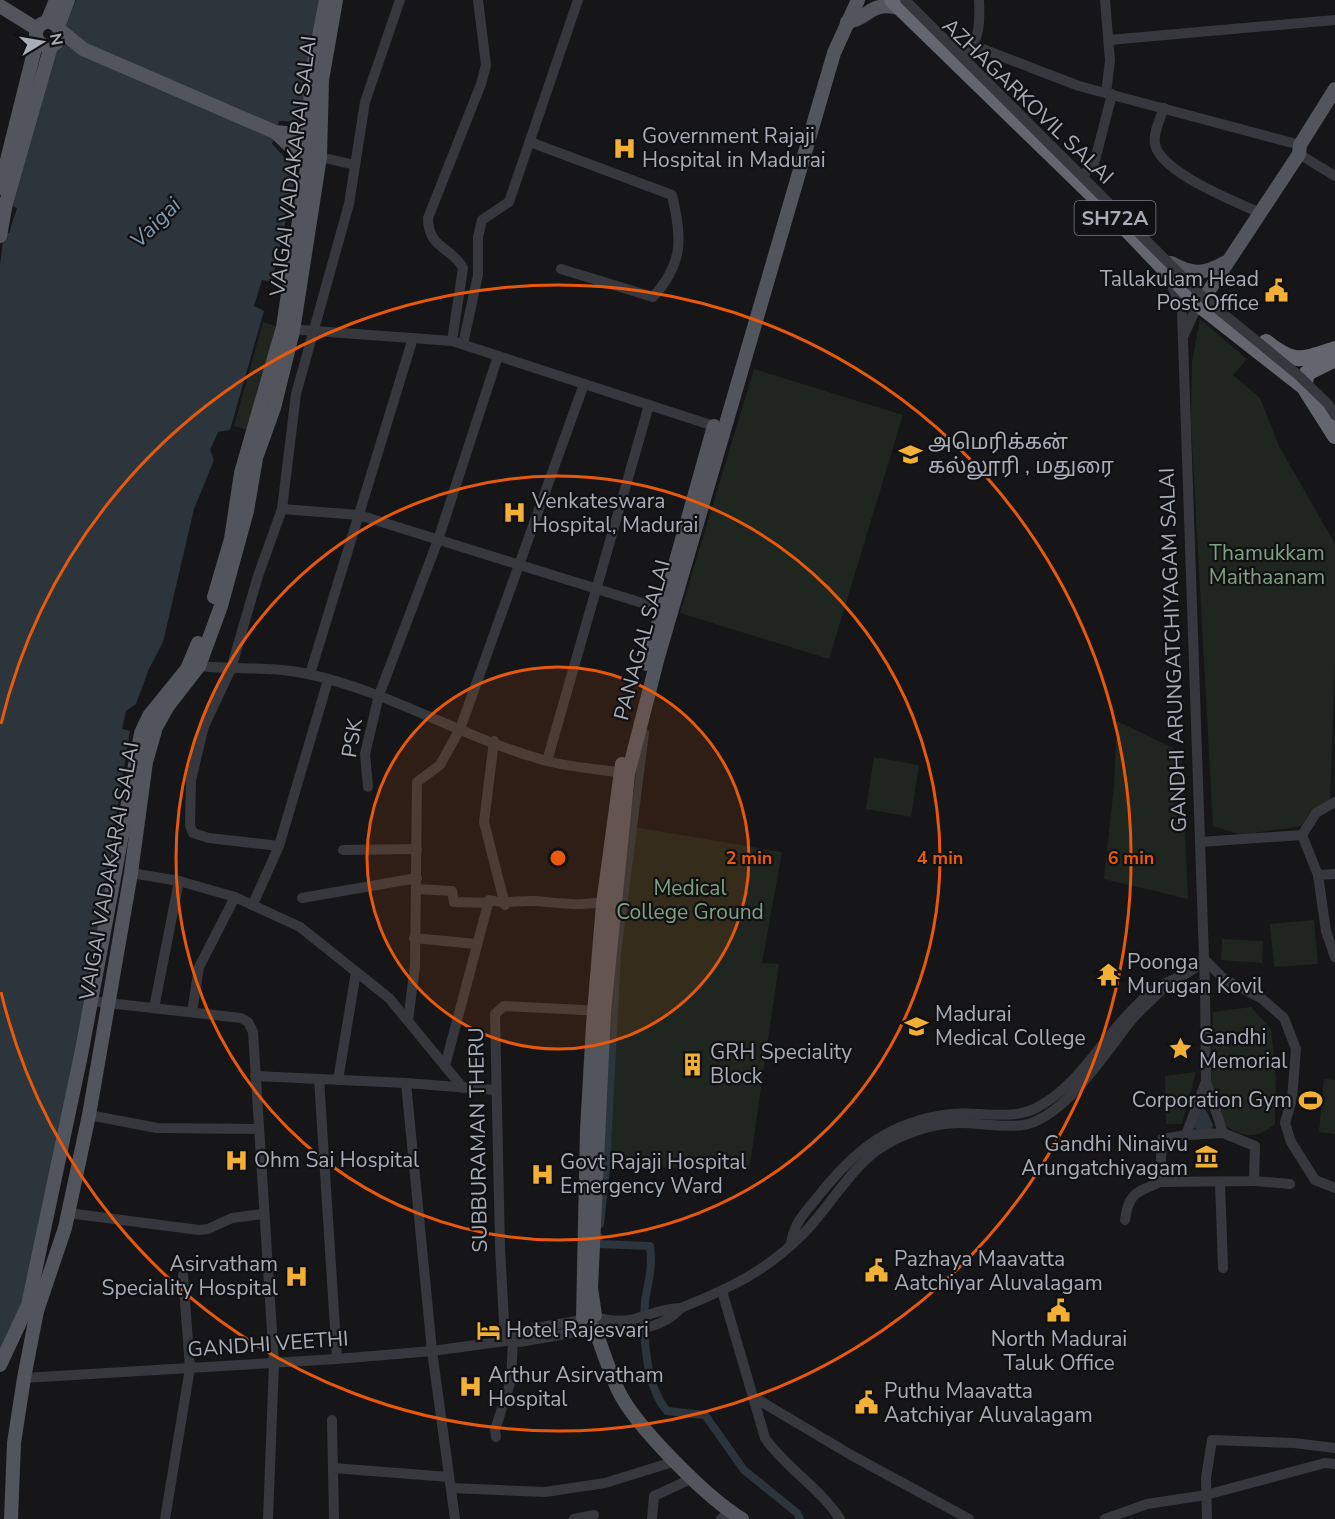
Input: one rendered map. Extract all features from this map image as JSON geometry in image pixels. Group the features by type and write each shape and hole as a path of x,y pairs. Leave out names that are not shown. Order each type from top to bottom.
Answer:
{"highway":[{"name":"AZHAGARKOVIL SALAI","path":"902,2 971,51 1165,263"},
{"name":"AZHAGARKOVIL SALAI","path":"902,2 1202,299 1304,387 1316,401 1335,436"},
{"name":"AZHAGARKOVIL SALAI","path":"1202,299 1281,354 1300,360 1335,349"},
{"path":"1304,387 1307,373 1335,359"}],"main road":[{"path":"56,0 43,46 83,49"},
{"path":"0,188 5,148 48,30 68,0"},
{"name":"VAIGAI VADAKARAI SALAI","path":"11,1519 14,1443 24,1378 37,1311 68,1213 89,1115 131,873 146,762 156,727 168,706 199,666 235,562 247,511 255,458 274,408 315,161 311,135 311,78 326,0"},
{"name":"VAIGAI VADAKARAI SALAI","path":"311,135 336,0"},
{"name":"PANAGAL SALAI","path":"666,610 834,53 858,0"},
{"path":"847,22 856,21 871,8 902,2"},
{"path":"0,6 83,49 275,132 311,135"},
{"path":"0,236 6,203 53,46"},
{"path":"1202,299 1299,150 1335,89"},
{"path":"275,132 296,152 315,161"},
{"path":"1165,263 1193,273 1211,270 1227,261"},
{"name":"VAIGAI VADAKARAI SALAI","path":"0,1365 28,1305 81,1055 141,733 149,717 187,669 212,604 231,539 241,473 288,329"},
{"name":"PANAGAL SALAI","path":"714,426 624,773 599,1011 591,1322 618,1391 635,1417 691,1479 731,1517"}],"street":[{"path":"279,846 209,838 193,833 190,825 191,780 204,726 231,669 258,576 282,509 296,394 312,331 350,204 365,102 400,0"},
{"path":"458,343 463,268 459,261 436,243 430,233 428,218 486,65 478,0"},
{"path":"458,343 478,275 478,237 482,220 510,202 578,0"},
{"path":"979,0 980,18 971,51 1079,86 1164,108 1299,150 1335,176"},
{"path":"1084,173 1094,164 1109,94 1110,61 1105,0"},
{"path":"902,2 1204,298 1297,374 1328,404 1335,415"},
{"path":"1109,40 1335,20"},
{"path":"1164,108 1154,137 1155,148 1163,159 1201,187 1258,212"},
{"path":"530,142 672,195 680,238 679,252 663,285 653,297 561,269"},
{"path":"315,161 355,165"},
{"name":"GANDHI ARUNGATCHIYAGAM SALAI","path":"1165,263 1182,311 1204,959 1206,1082"},
{"name":"GANDHI ARUNGATCHIYAGAM SALAI","path":"1182,338 1202,299"},
{"path":"288,329 458,343 714,426"},
{"path":"310,674 413,338"},
{"name":"PSK","path":"368,787 365,754 379,695 438,540 498,356"},
{"path":"408,1021 415,966 417,782 440,765 460,729 584,384"},
{"path":"547,761 598,590 649,405"},
{"path":"282,509 359,515 666,610"},
{"path":"199,666 231,669 275,668 310,674 379,695 460,729 547,761 624,773"},
{"path":"253,904 279,846 328,680"},
{"path":"494,741 484,822 505,904"},
{"path":"1302,835 1316,813 1335,802"},
{"path":"1200,842 1302,835"},
{"path":"1302,835 1318,875 1335,957"},
{"path":"344,850 417,849"},
{"path":"131,873 179,882 235,897 300,927 389,998 463,1088"},
{"path":"1318,875 1335,874"},
{"path":"154,1008 179,882"},
{"path":"302,898 416,884 452,891 454,902 488,903 489,900 505,904 532,901 583,906 610,901"},
{"path":"192,1012 199,967 235,897"},
{"path":"445,1066 488,903"},
{"path":"414,938 476,944"},
{"path":"1204,959 1224,979 1261,998 1284,1018 1296,1049 1292,1099 1285,1123 1291,1142 1315,1180 1335,1188"},
{"name":"GANDHI VEETHI","path":"24,1378 432,1351 509,1341 520,1342 591,1322 638,1325 651,1320 671,1318 681,1308 722,1291 775,1262 803,1234 847,1181 877,1150 897,1138 957,1123 1024,1125 1043,1118 1079,1085 1109,1051 1131,1021 1167,984 1194,971 1204,959"},
{"path":"339,1080 356,972"},
{"path":"90,1001 192,1012 248,1022 253,1032 257,1129 274,1363 268,1519"},
{"name":"SUBBURAMAN THERU","path":"496,1437 495,1430 511,1380 495,1090 495,1014 498,1009 511,1006 599,1011"},
{"path":"255,1076 406,1083 495,1090"},
{"path":"319,1079 337,1359"},
{"path":"1206,1082 1223,1133"},
{"path":"1186,1135 1206,1082"},
{"path":"406,1083 432,1351 456,1519"},
{"path":"89,1115 157,1128 257,1129"},
{"path":"1160,1182 1162,1140 1186,1135 1223,1133 1255,1146 1254,1181"},
{"path":"1125,1220 1128,1203 1133,1195 1160,1182 1254,1181 1290,1184"},
{"path":"1220,1182 1223,1268"},
{"path":"68,1213 199,1230 208,1229 232,1218 263,1214"},
{"path":"165,1519 190,1368 183,1275"},
{"path":"722,1291 765,1438 833,1508 840,1519"},
{"path":"755,1398 961,1518"},
{"path":"332,1420 334,1519"},
{"path":"1207,1519 1206,1495 1212,1440 1294,1443 1335,1448"},
{"path":"333,1468 545,1492 605,1483 676,1461"},
{"path":"1105,1519 1147,1504 1206,1495 1325,1463 1335,1464"},
{"path":"652,1519 654,1496 691,1479"},
{"path":"574,1519 594,1515"}],"green space":[{"name":"Thamukkam Maithaanam","path":"1200,319 1247,359 1233,375 1260,398 1279,446 1335,544 1335,663 1330,800 1311,811 1301,826 1241,835 1213,826 1191,424 1192,361"},
{"path":"263,322 276,326 247,430 234,426"},
{"path":"754,369 903,415 829,659 680,613"},
{"path":"1117,721 1181,752 1188,899 1104,879 1114,785"},
{"path":"874,757 919,765 911,817 866,809"},
{"name":"Medical College Ground","path":"633,827 782,852 762,963 779,964 749,1171 610,1165 620,961"},
{"path":"1314,920 1318,964 1274,967 1270,924"},
{"path":"1222,939 1263,941 1262,963 1221,960"},
{"path":"1251,1007 1271,1029 1276,1079 1275,1124 1255,1135 1237,1132 1223,1124 1211,1079 1213,1012"},
{"path":"1196,1072 1182,1124 1166,1124 1165,1076"},
{"path":"1324,1079 1335,1080 1335,1134 1319,1132"}],"water":[{"name":"Vaigai","path":"76,0 321,0 303,122 279,121 272,144 292,165 295,179 272,282 262,280 254,306 264,311 230,430 218,432 210,450 214,460 194,509 163,642 149,669 136,704 126,711 122,729 130,731 85,1008 30,1273 17,1317 0,1354 0,265 4,232 9,233 17,208 11,205 52,61"},
{"path":"1202,1101 1213,1125 1212,1129 1197,1130 1194,1127"}],"waterway":[{"path":"600,1224 606,1168 617,954 645,733"},
{"path":"599,1237 598,1244 650,1246 651,1268 644,1315 645,1344 654,1388 667,1411 705,1415 744,1470 797,1513 800,1519"}],"place":[{"name":"Government Rajaji Hospital in Madurai","path":"624,148"},
{"name":"Tallakulam Head Post Office","path":"1277,291"},
{"name":"அமெரிக்கன் கல்லூரி , மதுரை","path":"910,454"},
{"name":"Venkateswara Hospital, Madurai","path":"514,513"},
{"name":"Poonga Murugan Kovil","path":"1109,974"},
{"name":"Madurai Medical College","path":"917,1026"},
{"name":"Gandhi Memorial","path":"1181,1049"},
{"name":"GRH Speciality Block","path":"692,1064"},
{"name":"Corporation Gym","path":"1310,1100"},
{"name":"Gandhi Ninaivu Arungatchiyagam","path":"1206,1156"},
{"name":"Ohm Sai Hospital","path":"236,1160"},
{"name":"Govt Rajaji Hospital Emergency Ward","path":"542,1174"},
{"name":"Pazhaya Maavatta Aatchiyar Aluvalagam","path":"876,1271"},
{"name":"Asirvatham Speciality Hospital","path":"296,1276"},
{"name":"North Madurai Taluk Office","path":"1059,1311"},
{"name":"Hotel Rajesvari","path":"488,1330"},
{"name":"Arthur Asirvatham Hospital","path":"470,1387"},
{"name":"Puthu Maavatta Aatchiyar Aluvalagam","path":"866,1403"}]}
